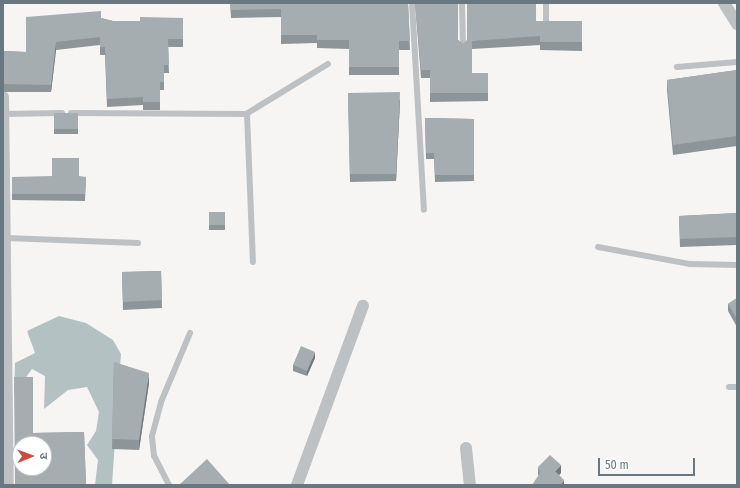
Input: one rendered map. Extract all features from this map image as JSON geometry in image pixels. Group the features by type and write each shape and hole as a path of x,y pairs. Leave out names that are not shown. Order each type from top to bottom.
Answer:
{"street":[{"path":"724,3 737,24"},
{"path":"3,97 8,485"},
{"path":"298,485 363,306"},
{"path":"466,448 470,485"}],"lane":[{"path":"412,3 424,210"},
{"path":"462,3 462,48"},
{"path":"546,3 546,23"},
{"path":"677,67 737,62"},
{"path":"3,114 247,114 328,64"},
{"path":"247,114 253,262"},
{"path":"6,238 138,243"},
{"path":"598,247 678,262 737,264"},
{"path":"169,485 154,456 152,436 161,402 190,333"},
{"path":"729,388 737,387"}],"shaded area":[{"path":"59,316 86,323 113,340 121,354 112,485 95,485 98,460 87,445 96,431 99,412 87,387 68,390 44,409 45,376 32,369 14,394 15,363 35,353 27,331"}],"building":[{"path":"230,3 408,3 410,41 399,41 399,67 349,67 349,40 317,40 317,35 281,35 281,9 231,10"},
{"path":"415,3 458,3 458,40 463,44 467,40 467,3 536,3 536,21 582,21 582,42 540,42 540,36 472,41 472,73 488,73 488,93 430,93 430,70 421,70"},
{"path":"101,11 101,18 113,21 140,21 140,17 183,18 183,39 168,39 169,65 164,65 164,82 160,82 160,102 143,102 143,97 107,99 105,47 100,47 100,37 56,42 51,85 3,84 3,51 26,52 26,17"},
{"path":"737,70 737,136 673,145 667,80"},
{"path":"400,92 396,174 350,174 348,93"},
{"path":"54,113 78,113 78,129 54,129"},
{"path":"425,118 474,119 474,175 435,175 434,153 426,153"},
{"path":"52,158 79,158 79,176 86,177 85,194 12,194 12,177 52,176"},
{"path":"209,212 225,212 225,225 209,225"},
{"path":"737,213 737,237 680,239 679,216"},
{"path":"161,271 162,300 123,302 122,272"},
{"path":"737,298 737,319 728,304"},
{"path":"301,346 315,352 307,371 293,365"},
{"path":"114,362 149,373 139,440 112,439"},
{"path":"14,377 33,377 33,433 84,432 86,484 15,485 15,476 52,476 52,436 15,436"},
{"path":"550,455 561,465 555,471 564,480 561,485 532,485 540,473 538,467"},
{"path":"207,459 230,485 179,485"}]}
